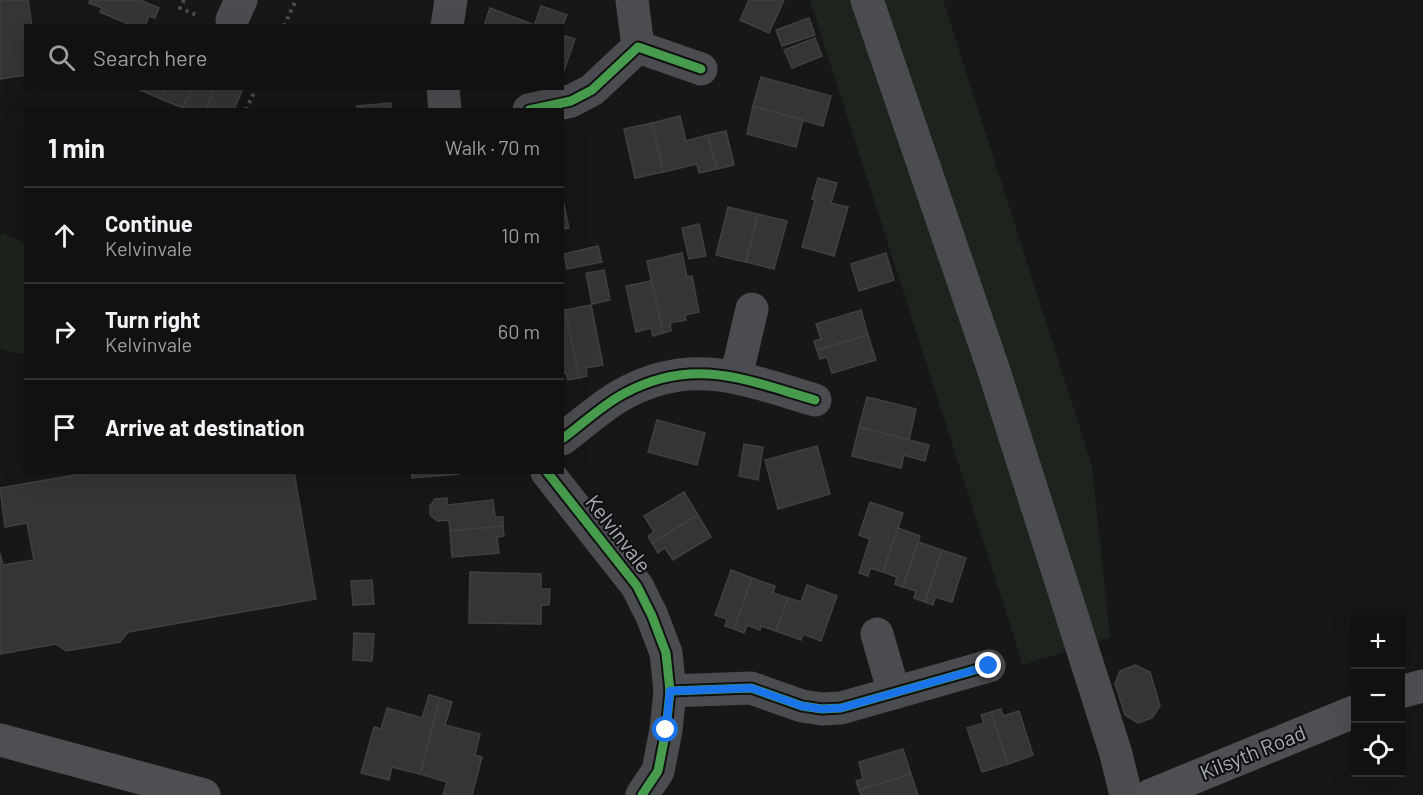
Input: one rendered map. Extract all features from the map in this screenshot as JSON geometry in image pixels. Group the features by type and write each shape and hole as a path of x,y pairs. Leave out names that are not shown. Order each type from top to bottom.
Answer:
{"main road":[{"path":"1405,691 1423,686"},
{"name":"Kilsyth Road","path":"1151,795 1351,713"},
{"path":"0,740 204,795"}],"street":[{"path":"447,24 451,0"},
{"path":"632,0 638,47"},
{"path":"867,0 993,368 1116,754 1126,795"},
{"path":"638,47 701,69"},
{"path":"538,108 571,101 592,90 638,47"},
{"path":"443,90 444,108"},
{"path":"736,377 752,309"},
{"path":"564,437 623,393 655,380 684,374 709,373 736,377 815,400"},
{"name":"Kelvinvale","path":"549,474 637,586 666,653 670,691 666,730 655,787"},
{"path":"877,634 894,693"},
{"path":"670,691 751,688 802,706 822,709 841,708 989,666"}],"path":[{"path":"285,24 296,0"},
{"path":"247,108 255,90"}],"shaded area":[{"path":"810,0 943,0 1092,466 1110,637 1023,665"},
{"path":"3,233 24,243 24,353 22,354 1,349 0,346 0,237"}],"building":[{"path":"0,0 28,0 32,24 24,24 24,75 0,79"},
{"path":"90,0 140,0 159,8 155,18 149,16 146,24 128,24 100,12 102,8 89,3"},
{"path":"749,0 784,0 769,33 740,20"},
{"path":"541,6 567,15 563,24 535,24"},
{"path":"490,8 532,24 485,24"},
{"path":"809,18 815,35 782,46 776,30"},
{"path":"564,36 575,39 564,70"},
{"path":"815,38 822,56 792,68 784,50"},
{"path":"761,77 831,96 823,126 753,106"},
{"path":"141,90 165,90 161,99"},
{"path":"165,90 191,90 183,108 161,99"},
{"path":"191,90 214,90 207,108 183,108"},
{"path":"214,90 242,90 235,108 207,108"},
{"path":"391,103 391,108 358,108 357,106"},
{"path":"753,106 803,120 796,147 747,134"},
{"path":"680,116 686,141 708,135 717,169 699,173 697,164 663,172 652,123"},
{"path":"652,123 663,172 635,178 624,129"},
{"path":"726,131 734,165 717,169 708,135"},
{"path":"818,178 837,183 831,203 848,207 834,256 802,247 815,200 812,199"},
{"path":"564,205 569,228 564,229"},
{"path":"728,207 758,214 746,262 716,255"},
{"path":"758,214 787,221 774,269 746,262"},
{"path":"699,224 706,256 689,259 682,228"},
{"path":"598,246 602,262 567,269 564,254"},
{"path":"682,253 687,277 692,276 699,312 685,315 686,320 670,323 671,331 663,333 647,261"},
{"path":"886,253 894,280 859,291 851,264"},
{"path":"604,270 610,300 592,304 586,273"},
{"path":"652,281 663,333 653,336 651,328 636,332 626,286"},
{"path":"591,305 603,365 586,368 587,376 579,378 565,310"},
{"path":"564,310 579,378 568,380 566,373 564,374"},
{"path":"861,310 868,335 817,350 814,341 821,339 816,324"},
{"path":"868,335 876,360 832,373 827,357 820,359 817,350"},
{"path":"867,397 916,409 909,440 859,427"},
{"path":"657,420 705,433 697,465 648,452"},
{"path":"859,427 929,445 925,461 904,455 901,468 852,456"},
{"path":"744,444 763,447 758,480 739,476"},
{"path":"817,446 830,494 778,509 765,460"},
{"path":"80,474 294,474 316,599 128,632 120,642 66,651 56,644 0,654 0,553 3,565 34,560 27,523 5,527 0,488"},
{"path":"412,474 459,474 412,478"},
{"path":"684,492 698,515 652,543 648,536 654,532 644,516"},
{"path":"447,498 447,505 493,500 495,517 503,517 503,526 450,531 449,520 437,521 430,515 430,506 435,499"},
{"path":"870,502 903,513 883,572 870,568 868,576 859,573 870,539 859,535"},
{"path":"698,515 711,537 673,560 665,548 658,553 652,543"},
{"path":"503,526 504,536 497,537 499,553 452,557 450,531"},
{"path":"898,528 920,536 903,587 895,584 897,577 883,572"},
{"path":"918,542 942,550 925,602 914,598 916,591 903,587"},
{"path":"942,550 966,558 952,602 935,597 933,605 925,602"},
{"path":"731,570 752,578 734,629 725,626 727,619 715,615"},
{"path":"470,572 541,574 541,589 550,589 549,605 541,605 541,624 469,623"},
{"path":"752,578 775,586 773,593 788,598 776,631 761,626 760,630 747,625 744,633 734,629"},
{"path":"372,580 374,604 353,605 351,581"},
{"path":"807,585 837,596 821,641 803,634 801,640 776,631 788,598 801,602"},
{"path":"354,633 374,634 372,661 353,660"},
{"path":"1135,665 1150,672 1160,706 1152,718 1138,723 1125,715 1115,683 1120,671"},
{"path":"429,695 440,698 420,774 392,767 389,780 361,773 374,727 381,729 387,708 422,718"},
{"path":"440,698 452,702 445,725 480,734 475,755 482,757 472,795 443,795 447,782 420,774"},
{"path":"1001,709 1003,716 1019,711 1033,755 1008,764 991,712"},
{"path":"991,712 1008,764 982,772 967,728 984,723 981,715"},
{"path":"903,749 911,774 859,790 856,781 863,779 859,762"},
{"path":"911,774 918,795 861,795 859,790"}],"cycle path":[{"path":"538,108 571,101 592,90 638,47 701,69"},
{"path":"564,437 617,397 650,382 674,376 720,375 766,385 815,400"},
{"path":"549,474 637,586 652,616 666,653 670,691 666,730 658,771 642,795"},
{"path":"670,691 751,688 802,706 822,709 841,708 989,666"}],"route":[{"path":"666,730 670,691 751,688 802,706 822,709 841,708 989,666"}]}
